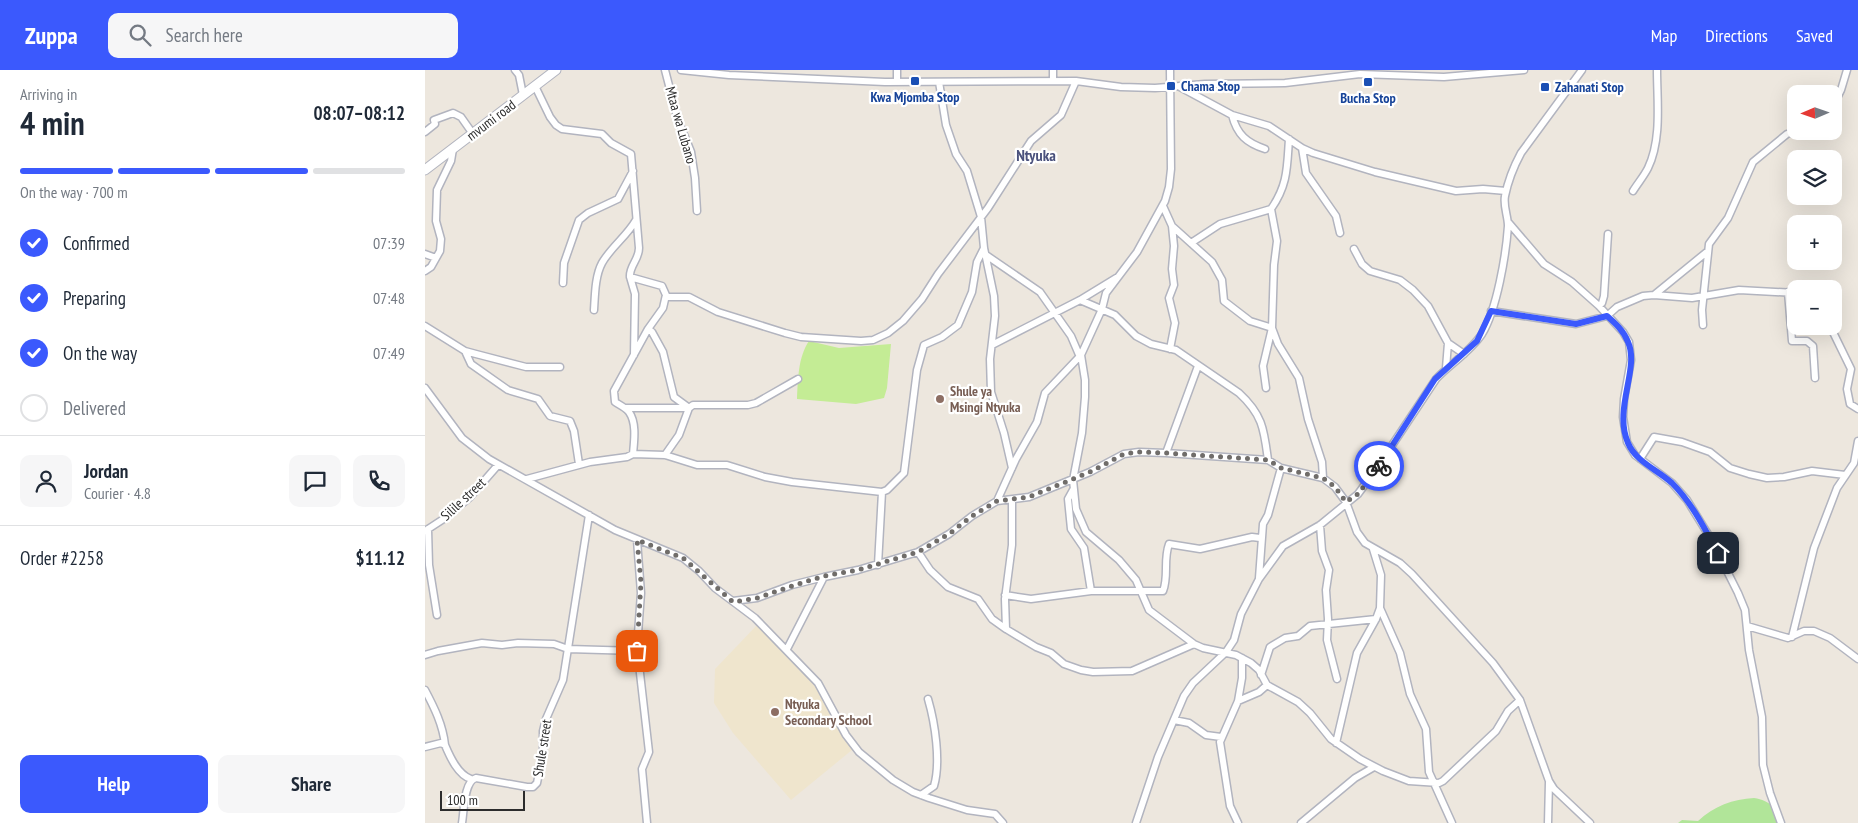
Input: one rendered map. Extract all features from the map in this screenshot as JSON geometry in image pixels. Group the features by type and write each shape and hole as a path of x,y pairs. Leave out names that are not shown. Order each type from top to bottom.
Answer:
{"street":[{"path":"515,70 519,75 523,95"},
{"name":"mvumi road","path":"425,170 556,70"},
{"name":"Mtaa wa Lubano","path":"665,70 678,120 691,152 697,211"},
{"path":"681,70 729,75 897,82 1053,80 1121,87 1171,88 1229,83 1285,83 1360,72 1444,77 1524,70"},
{"path":"897,70 897,82"},
{"path":"1053,70 1053,80"},
{"path":"997,501 1012,468 1037,422 1045,393 1056,379 1081,356 1102,309 1106,293 1137,252 1163,206 1170,174 1170,70"},
{"path":"1137,823 1158,758 1184,696 1193,683 1226,652 1233,640 1241,614 1259,579 1283,546 1319,525 1358,494 1435,379 1464,354 1483,332 1491,311 1505,246 1508,222 1504,203 1513,168 1521,153 1582,70"},
{"path":"1633,191 1648,168 1655,148 1657,70"},
{"path":"1842,85 1847,70"},
{"path":"666,297 689,297 718,312 785,333 820,339 873,340 897,327 916,307 981,217 1031,142 1061,115 1076,81"},
{"path":"939,82 946,125 957,154 967,171 981,217 985,252 994,296 991,392 1004,433 1012,468"},
{"path":"535,86 556,125 562,129 602,134 611,143 631,154 639,254 631,268 630,277 635,294 634,356"},
{"path":"1180,87 1232,115 1269,126 1302,148 1375,172 1453,191 1489,189 1506,191"},
{"path":"425,132 435,124 434,120 453,113 461,117 473,134"},
{"path":"1232,115 1241,136 1247,141 1265,149"},
{"path":"1703,325 1702,310 1709,244 1728,218 1753,162 1787,134"},
{"path":"1191,243 1220,224 1271,209 1282,194 1285,183 1289,139"},
{"path":"1302,148 1306,173 1332,208 1339,223 1341,233"},
{"path":"425,271 431,267 441,245 436,221 437,190 451,161 453,149"},
{"path":"563,283 564,263 579,220 588,213 619,199 633,172"},
{"path":"1163,206 1172,226 1174,285 1169,298 1175,323 1170,349"},
{"path":"1266,388 1263,366 1272,328 1274,265 1277,241 1271,209"},
{"path":"594,310 602,263 636,220"},
{"path":"1508,222 1544,264 1571,282 1599,306 1623,332 1631,350 1623,417 1627,442 1635,455 1672,483 1699,518 1745,610 1762,717 1763,764 1770,793 1781,823"},
{"path":"1172,226 1212,262 1222,280 1223,296 1228,305 1249,321 1272,328"},
{"path":"1599,306 1604,296 1608,234"},
{"path":"1354,250 1362,264 1370,270 1400,280 1413,290 1428,306 1448,343 1464,354"},
{"path":"1654,295 1708,251"},
{"path":"985,252 1040,292 1071,336 1081,356 1085,380 1085,397 1082,433 1073,480 1076,509 1083,527 1119,560 1136,580 1146,605 1153,615 1194,644 1203,648 1226,652 1251,663 1267,685 1304,706 1324,733 1336,743 1374,767 1409,781 1439,783 1449,776 1490,736 1508,711 1520,700"},
{"path":"527,479 579,464 627,458 633,454 640,456 665,455 697,465 727,465 765,477 792,482 882,492 892,486 904,473 917,370 924,345 942,337 958,325 972,292 977,262 985,252"},
{"path":"425,254 436,258"},
{"path":"992,345 1080,300 1121,274"},
{"path":"630,277 662,286 666,297 663,308 648,329 614,391 614,400 629,413 633,424 633,454"},
{"path":"1491,311 1576,324 1607,316 1624,304 1643,296 1692,298 1739,290 1787,292"},
{"path":"1080,300 1115,315 1136,336 1151,344 1176,350 1246,399 1263,424 1268,460"},
{"path":"425,326 465,351 526,367 560,367"},
{"path":"1272,328 1278,344 1299,378 1307,419 1322,462 1323,478"},
{"path":"648,329 656,338 663,352 674,397 689,408"},
{"path":"1792,335 1792,341 1807,341 1813,346 1815,378"},
{"path":"1834,335 1851,369 1847,389 1850,404 1858,409"},
{"path":"1446,368 1448,343"},
{"path":"465,351 471,364 495,382 508,390 538,398 550,416 570,421 574,430 579,464"},
{"path":"1166,453 1198,366"},
{"path":"625,408 689,408 701,405 748,405 756,403 798,379"},
{"path":"425,388 462,438 489,460 637,540 683,558 733,602 755,618 818,683 846,735 859,752 893,780 921,795 967,810 989,812 999,817 1003,823"},
{"path":"665,455 679,435 689,408"},
{"path":"1640,459 1654,437 1682,442 1710,452 1730,468 1767,478 1784,477 1812,471 1845,474"},
{"path":"1792,637 1814,548 1837,488 1854,463 1858,441"},
{"path":"733,602 757,598 824,576 878,565 918,552 949,534 972,516 997,501 1029,497 1073,480 1124,454 1139,452 1166,453 1268,460 1281,468 1323,478 1335,487 1346,502 1357,532 1365,543 1399,563 1412,574 1493,663 1520,700 1554,790 1590,823"},
{"name":"Silile street","path":"427,530 470,496 499,464"},
{"path":"1259,579 1260,538 1281,468"},
{"path":"1073,490 1069,499 1071,529 1085,548 1091,591"},
{"path":"878,565 882,492"},
{"path":"1006,629 1005,595 1012,545 1012,500"},
{"name":"Shule street","path":"471,779 476,778 527,788 535,785 543,753 543,731 563,680 589,515"},
{"path":"1319,525 1322,551 1329,570 1326,590 1327,640 1337,679"},
{"path":"427,530 429,564 437,615"},
{"path":"1005,595 1031,599 1091,591 1163,592 1167,582 1167,551 1169,544 1200,549 1252,537 1260,538"},
{"path":"637,540 641,586 637,651 649,752 642,769 647,823"},
{"path":"1336,743 1357,653 1380,608 1381,575 1373,549"},
{"path":"918,552 930,570 948,587 978,599 992,619 1006,629 1051,653 1064,664 1081,670 1093,672 1132,671 1194,644"},
{"path":"787,650 824,576"},
{"path":"1380,608 1400,654 1410,694 1424,722 1428,737 1429,770 1452,823"},
{"path":"1261,675 1271,646 1285,638 1298,636 1308,626 1328,623 1350,623 1376,618"},
{"path":"1747,626 1787,638 1805,631 1814,631 1830,638 1858,659"},
{"path":"425,655 481,643 502,645 518,643 555,644 568,649 637,651"},
{"path":"1238,823 1232,812 1227,791 1220,742 1238,701 1242,678 1242,658"},
{"path":"1238,701 1259,692 1267,685"},
{"path":"425,690 435,708 445,744 465,777 471,779 468,785 462,823"},
{"path":"921,795 934,786 936,776 935,728 928,699"},
{"path":"1174,720 1189,723 1206,734 1221,737"},
{"path":"425,747 441,743 445,744"},
{"path":"1301,823 1355,778 1374,767"},
{"path":"1548,823 1549,781"}],"shaded area":[{"name":"Ntyuka Secondary School","path":"758,624 815,685 852,750 791,800 733,733 714,703 715,669"}],"green space":[{"path":"809,341 839,348 891,344 887,388 884,398 856,404 797,399 801,361"},
{"path":"1754,798 1768,803 1776,813 1780,823 1678,823 1682,820 1698,821 1724,804"}],"way so far":[{"path":"637,651 641,593 637,540 683,558 733,602 745,601 824,576 878,565 918,552 949,534 972,516 997,501 1029,497 1077,478 1124,454 1139,452 1166,453 1268,460 1281,468 1323,478 1335,487 1346,502 1358,494 1379,466"}],"place":[{"name":"Kwa Mjomba Stop","path":"915,81"},
{"name":"Bucha Stop","path":"1368,82"},
{"name":"Chama Stop","path":"1171,86"},
{"name":"Zahanati Stop","path":"1545,87"},
{"name":"Shule ya Msingi Ntyuka","path":"940,399"},
{"name":"Ntyuka Secondary School","path":"775,712"}],"district":[{"name":"Ntyuka","path":"1036,155"}],"route":[{"path":"1379,466 1424,399 1435,379 1477,341 1487,324 1491,311 1565,324 1576,324 1607,316 1623,332 1631,350 1623,417 1627,442 1635,455 1672,483 1687,500 1718,553"}]}
